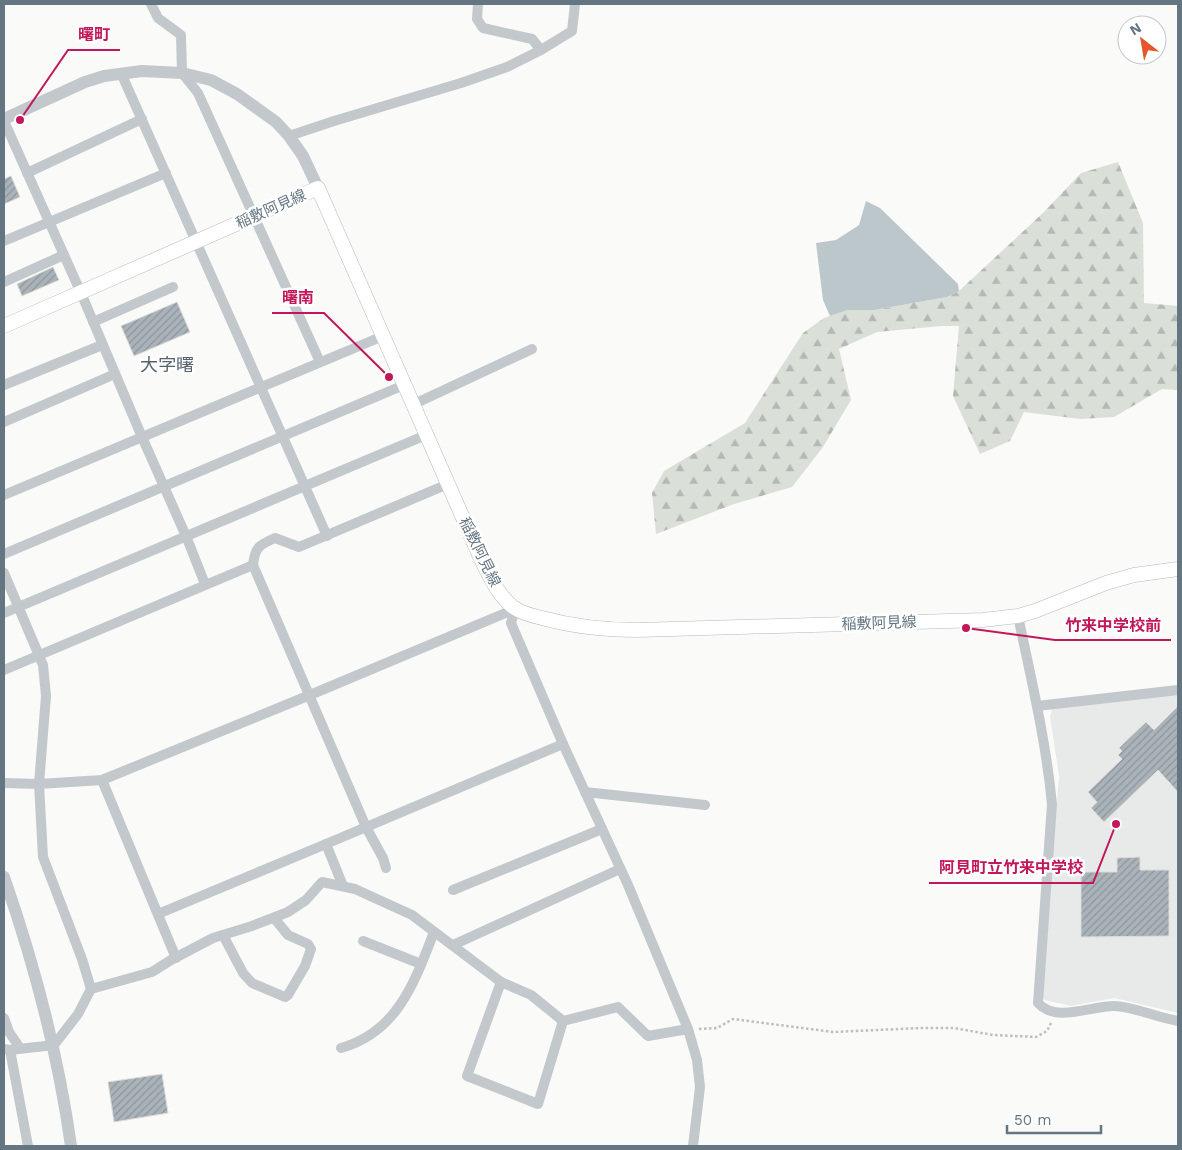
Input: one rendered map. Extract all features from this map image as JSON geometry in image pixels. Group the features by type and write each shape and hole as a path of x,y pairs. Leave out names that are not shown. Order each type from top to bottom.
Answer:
{"main road":[{"name":"稲敷阿見線","path":"4,326 318,188 412,405 488,573 502,597 515,609 572,626 590,629 638,630 983,620 1018,616 1035,611 1106,583 1134,575 1178,569"}],"street":[{"path":"151,4 158,18 181,35 182,73 198,93 320,362"},
{"path":"478,4 476,19 483,28 532,39 541,50"},
{"path":"289,136 334,120 462,83 508,67 572,31 575,4"},
{"path":"205,584 81,293 4,120 85,82 104,76 142,71 182,73 211,80 237,94 276,122 289,136 306,163 318,188"},
{"path":"121,73 327,536"},
{"path":"27,173 142,119"},
{"path":"4,150 15,146"},
{"path":"4,241 166,173"},
{"path":"4,282 64,255"},
{"path":"93,322 173,286"},
{"path":"4,495 383,336"},
{"path":"4,385 102,345"},
{"path":"412,405 532,349"},
{"path":"4,422 115,374"},
{"path":"4,554 404,385"},
{"path":"4,612 426,435"},
{"path":"386,868 383,858 366,827 254,565 254,552 262,544 275,538 299,547 448,484"},
{"path":"4,670 254,565"},
{"path":"4,573 43,665 46,696 39,784 43,856 82,959 91,989 78,1014 54,1046 11,1049"},
{"path":"4,783 39,784 102,780 310,696 515,609"},
{"path":"515,609 511,623 620,869 688,1029 697,1060 700,1087 693,1146"},
{"path":"1018,616 1037,706 1050,778 1052,804 1038,1002 1043,1008 1063,1012 1114,1006 1178,1021"},
{"path":"1037,706 1178,690"},
{"path":"158,914 563,744"},
{"path":"102,780 176,958"},
{"path":"585,792 705,805"},
{"path":"453,890 602,829"},
{"path":"326,844 344,886"},
{"path":"453,945 620,869"},
{"path":"4,877 23,932 54,1046 64,1092 71,1146"},
{"path":"91,989 152,972 213,938 288,912 306,900 322,882 355,889 412,915 502,982 531,996 563,1021"},
{"path":"223,935 243,973 252,984 285,997 305,966 311,949 308,944 288,935 274,918"},
{"path":"341,1048 356,1044 369,1036 390,1018 406,998 434,932"},
{"path":"362,942 421,964"},
{"path":"502,982 467,1076 538,1104 563,1021"},
{"path":"563,1021 618,1007 648,1036 688,1029"},
{"path":"4,1018 9,1032 28,1146"}],"path":[{"path":"688,1029 716,1028 733,1019 833,1032 954,1028 993,1035 1036,1037 1047,1031 1051,1022 1063,1012"}],"shaded area":[{"path":"866,201 880,208 958,284 959,291 947,297 874,310 848,310 830,316 823,300 816,243 836,240 859,225"},
{"path":"1178,694 1178,1013 1114,998 1071,1006 1045,1000 1042,997 1059,776 1050,716 1053,707"}],"green space":[{"path":"1118,162 1143,223 1144,303 1178,306 1178,390 1162,389 1114,417 1080,419 1024,412 1010,441 980,454 953,396 959,326 877,332 839,349 851,400 823,447 792,487 734,504 656,534 652,493 664,471 745,423 803,333 824,318 848,310 874,310 947,297 959,291 1044,212 1081,173"}],"building":[{"path":"11,176 20,197 4,204 4,179"},
{"path":"53,267 59,280 22,296 17,284"},
{"path":"177,302 190,332 134,356 121,326"},
{"path":"1178,706 1178,792 1158,770 1104,822 1091,808 1097,802 1088,792 1122,759 1118,755 1122,751 1119,748 1146,722 1154,730"},
{"path":"1140,857 1140,870 1169,870 1169,936 1081,937 1081,872 1117,872 1117,858"},
{"path":"162,1074 168,1113 114,1122 108,1082"}],"place":[{"name":"曙町","path":"20,120"},
{"name":"曙南","path":"389,377"},
{"name":"竹来中学校前","path":"966,628"},
{"name":"阿見町立竹来中学校","path":"1116,824"}],"district":[{"name":"大字曙","path":"167,365"}]}
